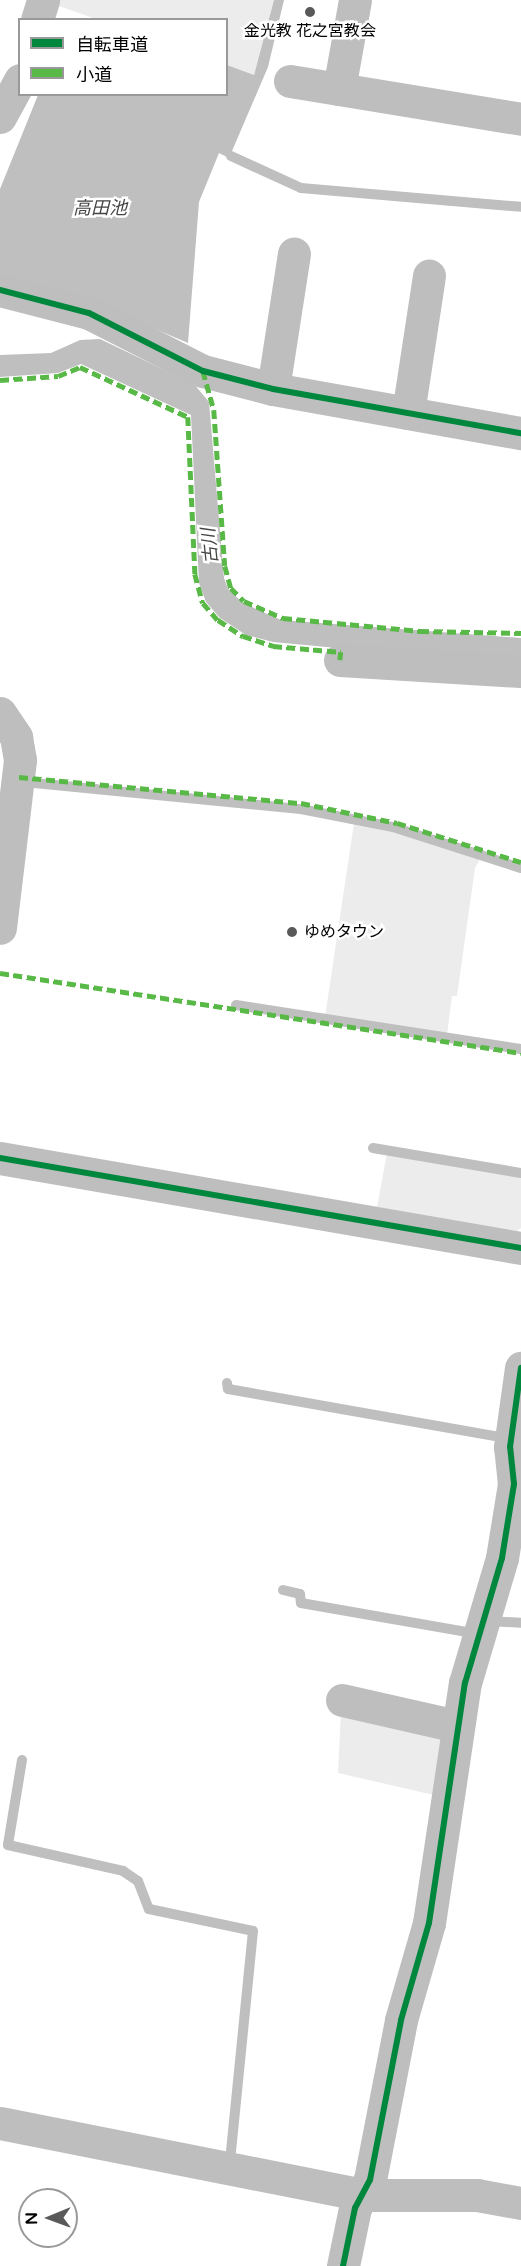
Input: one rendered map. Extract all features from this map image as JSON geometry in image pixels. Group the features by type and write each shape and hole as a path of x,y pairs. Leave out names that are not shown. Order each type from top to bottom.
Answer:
{"street":[{"path":"38,18 43,0"},
{"path":"339,89 355,0"},
{"path":"290,81 521,119"},
{"path":"0,117 18,84"},
{"path":"273,389 294,254"},
{"path":"408,413 429,276"},
{"path":"0,290 89,313 203,370 273,389 521,433"},
{"path":"340,660 521,671"},
{"path":"0,928 6,846 20,760 16,737 1,716"},
{"path":"0,1158 521,1248"},
{"path":"344,2266 355,2208 370,2180 401,2020 429,1923 456,1726 502,1558 514,1484 510,1447 521,1368"},
{"path":"342,1700 456,1726"},
{"path":"0,2123 363,2195 477,2195 521,2203"}],"shaded area":[{"path":"51,0 274,0 254,75 228,65 228,18 93,18 50,3"},
{"path":"354,823 399,832 480,859 475,868 457,996 452,996 447,1035 325,1017"},
{"path":"387,1153 521,1175 521,1228 517,1231 377,1207"},
{"path":"342,1691 447,1711 434,1795 338,1773"}],"water":[{"name":"高田池","path":"274,0 284,0 268,67 229,158 219,153 199,202 188,343 118,313 0,286 0,189 38,96 228,96 228,65 254,75"},
{"name":"古川","path":"100,339 194,384 209,402 224,578 228,589 243,603 281,620 521,638 521,660 423,656 273,642 246,635 220,618 206,602 199,583 191,415 81,364 58,373 0,377 0,355 51,353 80,340"}],"waterway":[{"path":"231,156 301,188 521,207"},
{"path":"24,782 301,809 393,827 521,868"},
{"path":"236,1005 521,1049"},
{"path":"373,1148 521,1173"},
{"path":"227,1383 228,1389 501,1437"},
{"path":"283,1590 300,1594 301,1603 467,1632"},
{"path":"488,1621 521,1623"},
{"path":"22,1760 8,1845 123,1871 138,1881 149,1909 253,1931 230,2160"}],"marked path":[{"path":"0,380 58,376 80,367 188,417 195,574 203,603 218,620 243,636 273,646 341,652 340,660"},
{"path":"203,371 214,410 225,566 231,588 244,601 283,618 420,631 521,633"},
{"path":"19,777 301,803 397,823 521,862"},
{"path":"0,973 521,1053"}],"cycle path":[{"path":"0,290 89,313 203,371 273,389 521,433"},
{"path":"0,1158 521,1248"},
{"path":"343,2266 355,2208 370,2180 401,2020 429,1923 465,1683 502,1558 514,1484 510,1447 521,1368"}],"place":[{"name":"金光教 花之宮教会","path":"310,12"},
{"name":"ゆめタウン","path":"292,932"}]}
